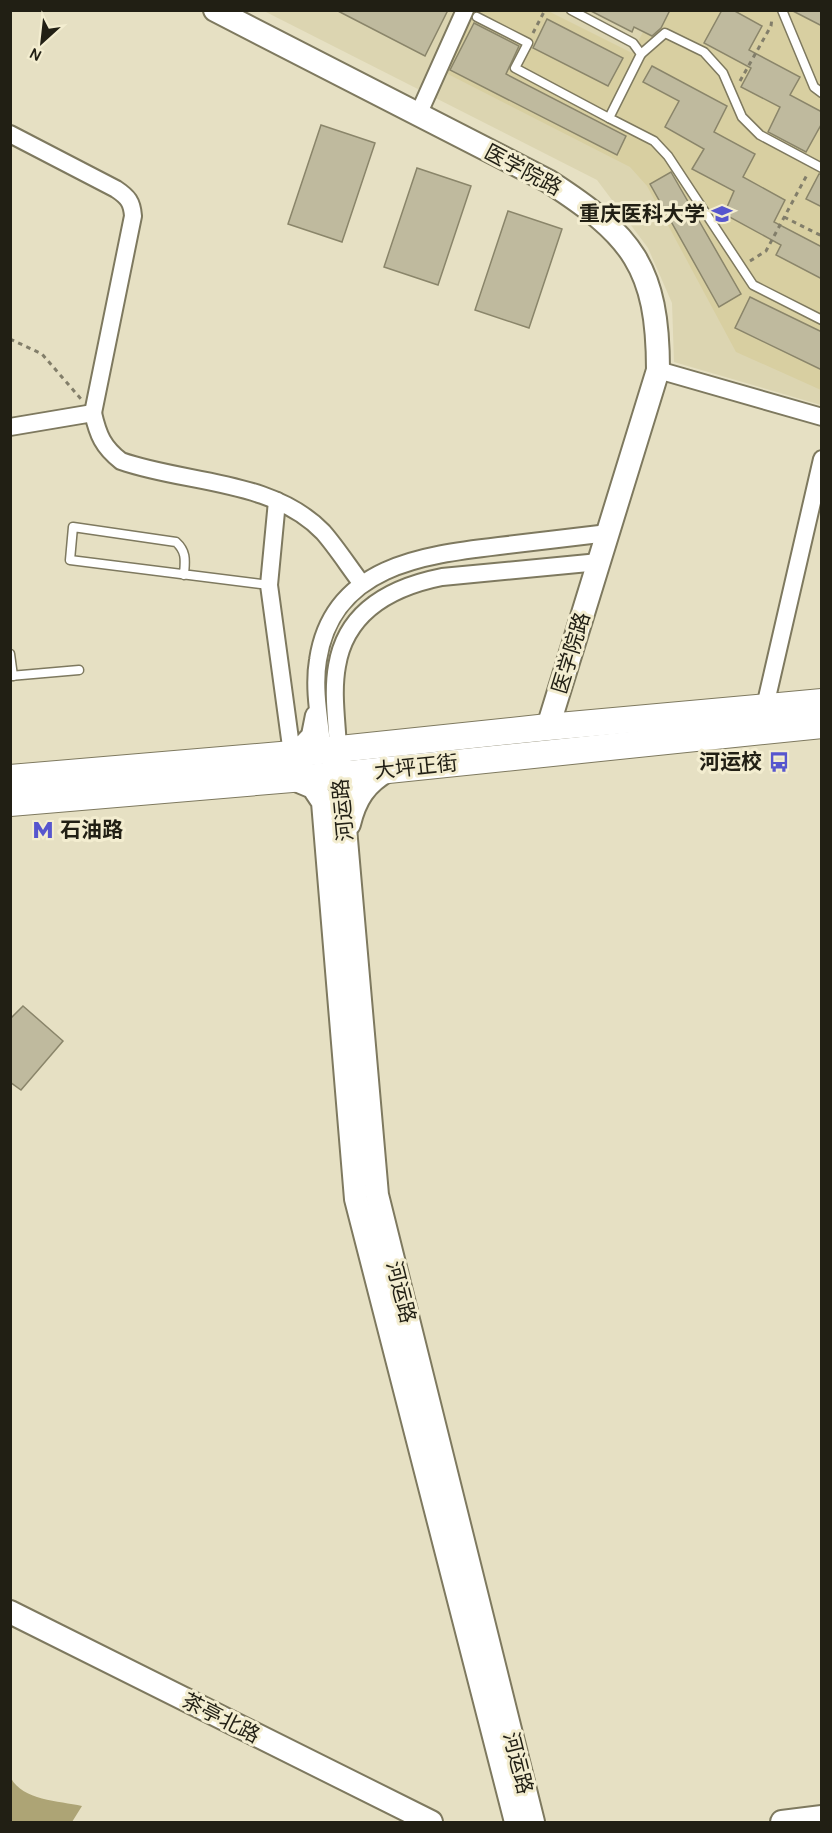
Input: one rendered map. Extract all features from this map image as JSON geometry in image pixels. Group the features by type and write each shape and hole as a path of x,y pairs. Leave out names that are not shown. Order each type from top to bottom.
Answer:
{"main road":[{"name":"医学院路","path":"215,10 548,181 580,202 612,228 636,256 650,289 658,326 658,370 548,727"},
{"name":"大坪正街","path":"10,803 293,767 330,750 765,705 822,702"},
{"name":"大坪正街","path":"10,778 293,767 340,775 822,725"},
{"name":"河运路","path":"330,750 340,775 377,1196 533,1822"},
{"name":"河运路","path":"293,767 313,787 323,802 356,1199 516,1822"},
{"path":"346,840 353,808 359,795 374,778 388,770"},
{"name":"茶亭北路","path":"10,1612 432,1822"},
{"path":"782,1822 822,1817"}],"street":[{"path":"418,115 471,14"},
{"path":"10,134 116,189 132,204 133,216 93,413 97,432 106,450 121,461 277,501 303,516 323,532 362,584"},
{"path":"658,370 822,417"},
{"path":"10,427 93,413"},
{"path":"759,731 822,459"},
{"path":"277,501 269,585 293,767"},
{"path":"293,767 313,727 318,658 334,616 362,584 383,570 438,553 608,533"},
{"path":"330,750 337,664 352,627 363,613 380,598 417,582 442,577 599,562"},
{"path":"316,680 330,750"}],"lane":[{"path":"571,10 633,43 641,54"},
{"path":"782,10 814,87 822,93"},
{"path":"471,14 528,43 515,68 654,141 668,156 753,285 822,320"},
{"path":"609,118 641,54 665,33 704,52 723,73 742,117 760,135 822,168"},
{"path":"184,574 186,556 183,548 176,542 74,527 70,560 269,585"},
{"path":"10,654 12,676 79,670"}],"path":[{"path":"528,43 544,10"},
{"path":"733,93 771,26 772,10"},
{"path":"741,267 766,251 813,164"},
{"path":"784,217 822,236"},
{"path":"10,339 42,354 93,413"}],"shaded area":[{"name":"重庆医科大学","path":"264,11 821,11 821,405 674,362 672,303 648,248 597,180"},
{"name":"重庆医科大学","path":"471,11 548,11 632,53 654,11 821,11 821,390 736,352 647,186 630,167 440,70"},
{"path":"11,1778 16,1785 32,1795 82,1806 72,1822 11,1822"}],"building":[{"path":"336,10 448,10 425,56"},
{"path":"589,10 670,10 661,28 652,36 634,27 632,32"},
{"path":"722,10 733,10 762,26 749,50 800,77 790,95 822,112 822,123 806,152 768,132 780,107 741,87 751,68 704,43"},
{"path":"791,10 822,10 822,26"},
{"path":"547,19 623,58 608,86 533,48"},
{"path":"474,23 519,46 506,74 626,136 617,155 450,70"},
{"path":"652,66 727,106 714,132 755,154 743,177 785,200 774,222 822,247 822,279 776,255 781,245 724,214 734,191 692,169 704,149 665,127 679,101 643,82"},
{"path":"321,125 375,143 342,242 288,224"},
{"path":"417,168 471,186 438,285 384,267"},
{"path":"671,172 741,294 719,307 650,184"},
{"path":"819,174 822,174 822,207 806,199"},
{"path":"508,211 562,229 529,328 475,310"},
{"path":"750,297 822,332 822,370 735,328"},
{"path":"23,1006 63,1041 21,1090 10,1082 10,1019"}],"place":[{"name":"重庆医科大学","path":"722,214"},
{"name":"河运校","path":"779,762"},
{"name":"石油路","path":"43,830"}]}
